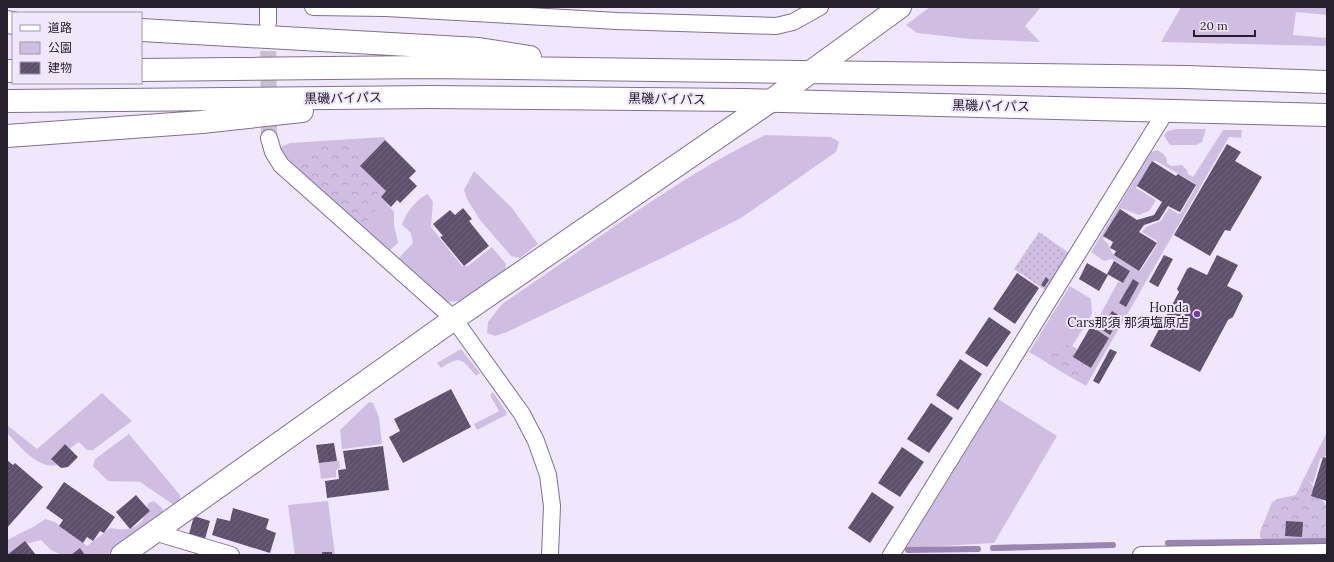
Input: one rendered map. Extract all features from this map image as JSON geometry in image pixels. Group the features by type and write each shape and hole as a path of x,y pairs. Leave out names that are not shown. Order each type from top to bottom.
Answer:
{"main road":[{"path":"122,555 454,319 772,100 892,9"},
{"path":"142,30 479,49 616,69"},
{"path":"142,70 420,67 1187,77 1327,82"},
{"path":"7,136 202,122 430,97"},
{"name":"黒磯バイパス","path":"7,101 430,97 772,100 1327,115"}],"street":[{"path":"313,7 386,8 617,21 776,26 793,22 820,7"},
{"path":"892,555 1166,110"},
{"path":"269,138 273,152 281,164 454,319 522,414 536,441 548,475 552,506 550,555"},
{"path":"154,532 231,555"},
{"path":"1141,555 1327,552"}],"green space":[{"path":"930,7 1041,7 1025,26 1040,42 970,39 917,33 906,25"},
{"path":"1181,7 1327,7 1327,15 1296,12 1293,35 1327,38 1327,46 1161,42"},
{"path":"1177,129 1206,129 1202,142 1196,145 1170,145 1164,136 1167,131"},
{"path":"1223,130 1242,130 1241,138 1229,137 1086,386 1029,352 1070,286 1091,299 1092,314 1071,348 1091,368 1109,338 1093,328 1118,282 1123,283 1130,271 1112,259 1104,261 1091,252 1151,152 1157,150 1159,151 1165,157 1167,163 1171,166 1182,165 1187,170 1188,174 1193,177","holes":["1152,161 1156,161 1195,184 1196,187 1181,213 1178,214 1169,208 1161,221 1146,227 1142,232 1157,241 1157,245 1139,271 1112,253 1108,244 1103,239 1121,208 1139,215 1149,211 1156,200 1136,188"]},
{"path":"765,135 831,137 839,142 836,152 741,218 666,256 507,332 495,336 487,333 488,322 502,304 664,193 697,172"},
{"path":"384,137 385,140 360,166 386,191 381,197 394,212 394,225 398,243 389,251 289,160 282,152 281,147 290,143"},
{"path":"351,142 361,146 365,173 378,188 377,206 370,218 360,225 299,169 295,161 301,155 314,148"},
{"path":"474,171 512,208 538,244 520,258 511,256 480,220 467,199 464,190"},
{"path":"428,194 433,202 431,227 462,266 468,266 492,247 506,264 505,270 462,301 444,302 397,260 413,243 411,233 402,225 409,211 420,199"},
{"path":"1039,232 1069,253 1045,290 1014,269"},
{"path":"1068,344 1077,349 1084,362 1083,377 1077,381 1047,363 1050,356 1055,351"},
{"path":"461,349 480,373 476,376 461,361 453,361 441,368 437,363"},
{"path":"493,392 507,413 506,415 477,430 474,424 499,411 490,395"},
{"path":"102,393 132,421 93,450 87,450 79,442 69,449 58,465 51,466 43,464 30,456 7,433 7,425 37,449"},
{"path":"998,399 1057,436 994,543 906,548"},
{"path":"369,402 373,403 379,417 382,444 342,449 340,430"},
{"path":"1327,432 1327,456 1320,459 1313,484 1309,480 1303,480"},
{"path":"129,434 180,495 181,500 174,505 140,482 108,481 93,466 95,459"},
{"path":"339,461 340,468 336,470 336,477 321,479 319,463"},
{"path":"1303,480 1309,480 1327,507 1327,539 1265,542 1260,537 1260,532 1272,502 1277,499 1296,495"},
{"path":"154,501 162,508 164,513 107,555 61,555 51,550 41,540 22,545 7,555 7,541 9,539 35,526 45,519 55,522 87,546 110,528 125,529 136,526 144,518 148,503"},
{"path":"328,501 335,555 332,555 332,552 322,552 322,555 295,555 288,505"}],"building":[{"path":"385,140 416,171 409,178 417,186 400,203 397,200 391,207 381,197 386,191 360,166"},
{"path":"1227,144 1241,152 1235,161 1262,177 1230,231 1225,230 1210,256 1174,235"},
{"path":"1152,161 1176,176 1178,174 1196,185 1180,212 1168,206 1159,220 1144,225 1139,232 1157,243 1139,271 1114,255 1116,251 1110,248 1113,242 1103,236 1120,209 1137,220 1154,215 1162,202 1137,186"},
{"path":"463,208 472,219 469,221 489,246 464,266 440,237 443,236 433,224 450,210 455,215"},
{"path":"1164,255 1173,259 1158,287 1149,282"},
{"path":"1217,255 1238,265 1227,286 1240,292 1243,296 1233,317 1228,320 1200,372 1150,346 1179,292 1177,289 1187,269 1190,267 1207,275"},
{"path":"1114,261 1130,271 1123,283 1107,274"},
{"path":"1087,263 1108,275 1099,291 1079,279"},
{"path":"1017,273 1039,288 1015,324 993,309"},
{"path":"1046,277 1049,280 1044,287 1041,285"},
{"path":"1133,279 1139,283 1126,307 1119,303"},
{"path":"1112,311 1121,317 1110,335 1101,329"},
{"path":"989,317 1011,332 987,367 965,353"},
{"path":"1091,326 1109,338 1091,368 1073,357"},
{"path":"1110,349 1117,352 1099,384 1093,381"},
{"path":"960,359 982,374 958,410 936,395"},
{"path":"451,389 471,427 403,463 389,437 400,431 394,419"},
{"path":"931,403 953,418 929,453 907,439"},
{"path":"334,443 337,461 319,463 316,445"},
{"path":"65,444 78,457 68,467 61,468 51,459"},
{"path":"383,446 389,490 327,498 325,481 339,479 338,470 346,469 343,451"},
{"path":"902,447 924,462 900,497 878,483"},
{"path":"1323,457 1327,458 1327,501 1311,496"},
{"path":"7,460 13,465 15,463 43,487 7,528"},
{"path":"64,482 115,517 104,533 100,531 93,541 87,537 83,543 59,526 63,520 46,508"},
{"path":"872,492 894,507 870,543 848,528"},
{"path":"136,495 150,511 130,529 116,512"},
{"path":"233,508 269,519 266,529 276,533 270,553 212,535 217,518 230,521"},
{"path":"194,516 210,521 205,539 189,534"},
{"path":"1286,521 1303,522 1302,537 1285,536"},
{"path":"25,541 36,555 7,555"},
{"path":"80,548 85,555 71,555"},
{"path":"322,552 332,552 332,555 322,555"}],"waterway":[{"path":"1168,543 1327,541"},
{"path":"993,548 1113,545"},
{"path":"908,550 978,549"}],"tunnel":[{"path":"268,27 269,138"}],"place":[{"name":"Honda Cars那須 那須塩原店","path":"1197,314"}]}
